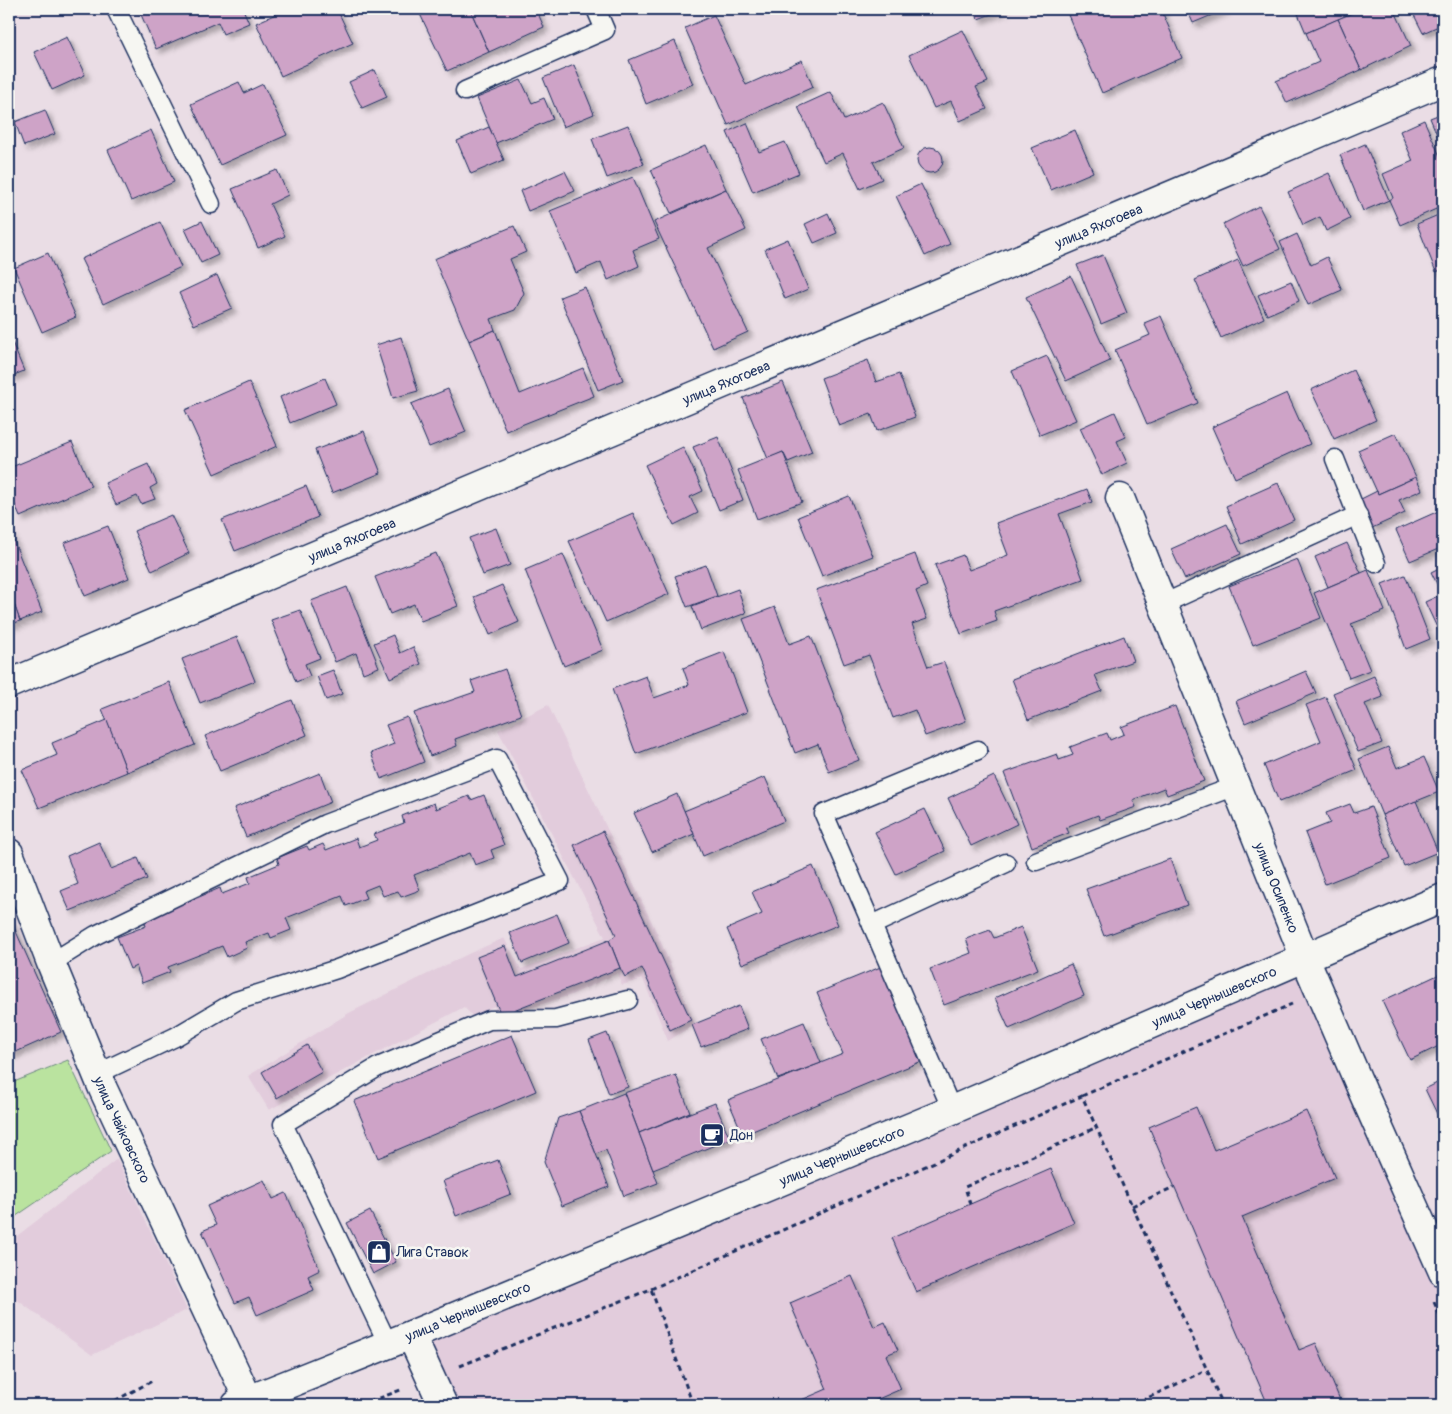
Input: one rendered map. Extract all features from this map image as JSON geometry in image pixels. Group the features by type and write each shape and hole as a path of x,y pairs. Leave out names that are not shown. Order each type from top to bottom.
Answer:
{"street":[{"name":"улица Яхогоева","path":"9,684 1443,81"},
{"name":"улица Осипенко","path":"1120,498 1306,958 1365,1097 1437,1284"},
{"name":"улица Чайковского","path":"9,853 50,963 97,1074 242,1403"},
{"name":"улица Чернышевского","path":"242,1403 399,1340 952,1110 1443,898"},
{"path":"399,1340 430,1378 443,1405"}],"lane":[{"path":"116,9 211,204"},
{"path":"465,91 605,30 596,9"},
{"path":"1335,459 1376,563"},
{"path":"1163,604 1358,515"},
{"path":"952,1110 824,814 978,750"},
{"path":"50,963 96,935 326,824 497,759 560,881 338,968 236,1001 175,1037 97,1074"},
{"path":"1036,861 1236,786"},
{"path":"872,925 1006,863"},
{"path":"399,1340 283,1124 378,1067 490,1020 556,1018 628,1000"}],"path":[{"path":"362,1405 650,1289 1293,1003"},
{"path":"1082,1096 1223,1405"},
{"path":"970,1204 966,1187 1097,1127"},
{"path":"1132,1206 1174,1187"},
{"path":"1437,1284 1443,1322"},
{"path":"650,1289 693,1405"},
{"path":"1133,1405 1206,1370"},
{"path":"107,1405 154,1380"}],"shaded area":[{"path":"548,705 658,935 695,1024 668,1041 643,979 622,985 618,973 571,995 499,1018 494,1006 473,1017 464,1007 269,1110 248,1076 349,1013 504,938 521,969 605,937 498,730"},
{"path":"1305,958 1443,1272 1443,1405 443,1405 411,1335"},
{"path":"117,1159 187,1310 92,1355 9,1294 9,1242"}],"green space":[{"path":"68,1060 111,1151 9,1221 9,1084"}],"building":[{"path":"243,9 249,23 223,34 218,22 156,49 139,10"},
{"path":"287,9 337,9 353,43 281,76 256,23"},
{"path":"431,9 470,9 489,52 447,71 420,14"},
{"path":"470,9 536,9 544,27 489,52"},
{"path":"974,9 1005,9 978,19"},
{"path":"1082,9 1161,9 1182,58 1102,93 1068,15"},
{"path":"1187,9 1226,9 1193,23"},
{"path":"1296,9 1362,9 1306,33"},
{"path":"1362,9 1394,9 1411,46 1361,70 1338,19"},
{"path":"1411,9 1443,9 1443,24 1423,33"},
{"path":"714,15 746,85 802,60 813,87 728,125 685,28"},
{"path":"1338,19 1361,70 1287,103 1276,81 1319,62 1306,33"},
{"path":"963,30 988,82 976,87 987,109 960,121 951,101 934,108 909,55"},
{"path":"67,37 85,75 52,90 34,52"},
{"path":"675,41 693,84 646,104 629,60"},
{"path":"574,65 594,114 563,127 543,78"},
{"path":"375,70 387,97 362,108 349,82"},
{"path":"521,80 532,103 544,98 553,119 496,143 477,98"},
{"path":"239,82 244,93 263,84 287,135 220,165 191,104"},
{"path":"831,92 844,120 883,102 904,148 873,162 882,179 860,189 843,153 824,162 798,107"},
{"path":"45,110 55,134 24,146 15,122"},
{"path":"1443,113 1443,149 1430,118"},
{"path":"1424,120 1443,163 1443,206 1400,225 1389,200 1393,198 1383,174 1413,161 1400,131"},
{"path":"747,123 759,152 785,142 799,173 753,192 727,132"},
{"path":"628,125 644,164 607,178 592,139"},
{"path":"489,127 504,160 471,174 457,141"},
{"path":"151,130 174,182 131,201 108,150"},
{"path":"1075,130 1093,172 1051,190 1032,148"},
{"path":"1365,144 1389,200 1363,211 1340,155"},
{"path":"706,145 726,189 671,213 651,170"},
{"path":"930,147 939,151 943,160 939,169 930,173 921,169 917,160 921,151"},
{"path":"277,170 288,195 270,204 285,236 258,248 232,189"},
{"path":"565,171 575,191 528,211 520,191"},
{"path":"1329,173 1350,219 1326,231 1320,217 1303,225 1288,192"},
{"path":"633,177 659,239 633,250 639,266 608,280 601,262 576,273 550,211"},
{"path":"921,184 950,244 925,256 896,196"},
{"path":"726,189 746,230 708,248 748,332 713,348 654,222"},
{"path":"1259,206 1280,249 1243,266 1223,224"},
{"path":"828,213 837,233 814,243 805,224"},
{"path":"1443,213 1443,269 1436,272 1417,224"},
{"path":"202,221 218,255 201,263 185,229"},
{"path":"160,222 181,267 103,304 81,259"},
{"path":"514,226 526,252 510,259 524,293 515,310 491,319 495,330 469,341 434,259"},
{"path":"1297,234 1311,265 1327,257 1342,290 1308,305 1280,242"},
{"path":"788,239 808,289 785,299 765,249"},
{"path":"48,253 76,317 42,332 14,268"},
{"path":"1103,255 1127,313 1101,324 1077,265"},
{"path":"1238,260 1264,318 1221,338 1195,280"},
{"path":"217,275 232,308 194,325 179,293"},
{"path":"1071,276 1110,361 1066,381 1026,297"},
{"path":"1291,281 1299,301 1267,315 1258,295"},
{"path":"585,287 623,380 598,390 560,297"},
{"path":"1161,316 1198,403 1147,424 1115,350 1150,335 1144,323"},
{"path":"495,330 520,394 583,368 594,396 506,431 469,341"},
{"path":"9,335 24,371 9,377"},
{"path":"401,337 418,391 393,398 376,345"},
{"path":"1047,356 1076,420 1040,435 1012,371"},
{"path":"868,360 876,382 899,374 915,417 877,431 871,414 839,426 821,378"},
{"path":"1353,370 1376,420 1334,439 1311,390"},
{"path":"325,378 336,404 290,423 280,397"},
{"path":"249,382 277,446 214,474 185,410"},
{"path":"783,382 812,452 788,462 783,452 768,459 743,398"},
{"path":"448,389 466,432 429,447 411,404"},
{"path":"1287,393 1310,444 1235,478 1212,427"},
{"path":"1115,412 1126,437 1117,441 1127,463 1102,475 1080,428"},
{"path":"364,431 381,473 332,493 315,450"},
{"path":"1396,433 1416,477 1378,494 1358,450"},
{"path":"718,437 743,500 719,510 693,447"},
{"path":"72,442 91,486 20,517 9,490 9,468"},
{"path":"683,447 703,491 690,497 698,513 674,525 645,465"},
{"path":"783,452 802,502 757,519 738,470"},
{"path":"148,464 157,484 150,488 155,499 141,504 137,496 116,505 105,483"},
{"path":"1416,477 1422,490 1399,500 1405,513 1372,528 1359,500 1377,491 1378,494"},
{"path":"1278,483 1294,520 1242,544 1226,506"},
{"path":"306,486 318,517 235,551 222,520"},
{"path":"1087,489 1092,502 1059,514 1083,579 994,611 997,621 961,634 935,565 963,555 969,570 1008,555 996,523"},
{"path":"849,496 873,556 822,576 798,517"},
{"path":"1443,509 1443,547 1410,561 1396,530"},
{"path":"633,513 669,594 606,622 569,541"},
{"path":"171,515 189,553 152,571 134,531"},
{"path":"1227,524 1241,554 1185,579 1171,549"},
{"path":"108,526 129,578 85,596 64,543"},
{"path":"496,528 510,565 483,575 469,538"},
{"path":"9,529 42,612 20,621 9,590"},
{"path":"1347,543 1361,573 1328,587 1315,557"},
{"path":"436,553 458,606 421,621 414,604 390,614 375,577"},
{"path":"563,554 603,650 564,666 525,570"},
{"path":"915,554 927,586 916,591 927,619 912,624 928,667 944,662 966,721 925,736 915,710 893,718 869,655 844,664 816,590"},
{"path":"1297,559 1321,618 1253,645 1229,586"},
{"path":"706,565 717,596 687,607 675,576"},
{"path":"1443,566 1443,635 1441,636 1425,602 1442,594 1431,572"},
{"path":"1368,570 1385,611 1351,624 1370,670 1349,678 1314,593"},
{"path":"1405,575 1430,639 1406,649 1382,584"},
{"path":"502,585 519,622 490,635 474,597"},
{"path":"347,587 379,667 363,673 356,653 335,662 311,601"},
{"path":"738,589 746,613 701,630 692,606"},
{"path":"9,590 20,621 9,625"},
{"path":"775,607 789,644 811,636 859,760 829,772 818,744 795,753 743,619"},
{"path":"300,610 320,658 305,664 310,676 296,682 271,620"},
{"path":"393,635 400,653 413,647 421,664 390,678 374,643"},
{"path":"1124,636 1133,661 1095,675 1102,691 1028,720 1012,679"},
{"path":"237,637 255,681 200,703 182,659"},
{"path":"724,652 747,712 636,754 612,689 646,676 654,698 689,685 683,668"},
{"path":"505,669 521,715 455,739 457,746 430,756 414,713 475,692 471,681"},
{"path":"333,670 342,694 326,700 317,676"},
{"path":"1306,671 1316,693 1245,723 1236,701"},
{"path":"1374,676 1383,697 1365,704 1382,743 1358,752 1333,693"},
{"path":"169,682 195,745 127,772 102,709"},
{"path":"1326,697 1357,770 1279,802 1264,765 1321,741 1306,705"},
{"path":"292,700 307,735 220,771 205,736"},
{"path":"1175,706 1204,781 1167,795 1164,788 1133,800 1136,807 1100,820 1098,815 1066,827 1069,833 1032,847 1004,773 1057,754 1059,760 1073,755 1070,747 1107,733 1110,740 1124,734 1121,727"},
{"path":"407,717 424,762 381,779 371,753 394,744 386,725"},
{"path":"107,720 127,772 39,808 22,770 57,755 52,743"},
{"path":"1388,747 1397,768 1424,757 1439,792 1382,815 1359,759"},
{"path":"320,773 331,802 246,837 234,808"},
{"path":"994,776 1017,824 971,846 948,798"},
{"path":"765,777 784,821 703,856 684,811"},
{"path":"677,794 694,834 652,852 634,813"},
{"path":"484,795 504,845 491,850 494,858 475,865 470,853 414,875 420,890 401,897 398,891 383,896 378,885 363,891 366,898 346,906 342,896 286,918 291,930 271,938 269,933 245,942 247,948 227,957 222,946 168,967 170,972 142,983 136,966 130,969 117,937 146,926 144,921 161,914 159,906 190,894 192,900 220,888 222,894 250,883 248,877 279,864 277,858 307,846 309,850 323,844 326,850 356,838 359,847 377,840 374,834 404,823 402,816 434,803 436,809 469,796 471,800"},
{"path":"1416,801 1438,852 1404,866 1382,815"},
{"path":"1350,804 1354,813 1371,807 1391,858 1325,884 1305,833 1330,823 1326,813"},
{"path":"925,809 945,851 896,874 875,832"},
{"path":"603,831 691,1020 670,1030 642,968 625,977 620,968 609,940 616,935 574,845"},
{"path":"99,842 111,869 138,858 147,879 70,911 61,891 78,884 67,856"},
{"path":"1170,859 1187,905 1104,936 1086,889"},
{"path":"813,866 838,925 742,964 727,929 762,914 752,892"},
{"path":"557,914 569,943 522,963 510,933"},
{"path":"9,916 61,1032 9,1055"},
{"path":"1021,927 1038,969 944,1005 930,969 971,953 966,939 990,930 994,938"},
{"path":"609,940 620,968 501,1015 477,957 505,946 517,977"},
{"path":"1071,964 1084,996 1009,1029 995,998"},
{"path":"883,966 922,1061 743,1135 728,1100 843,1054 817,993"},
{"path":"1442,973 1443,1044 1410,1060 1382,1001"},
{"path":"739,1006 748,1029 701,1047 692,1025"},
{"path":"804,1022 821,1063 778,1079 761,1039"},
{"path":"607,1033 628,1087 609,1094 589,1040"},
{"path":"512,1035 536,1091 378,1158 354,1101"},
{"path":"307,1045 322,1072 277,1098 262,1072"},
{"path":"676,1075 690,1112 639,1133 624,1093"},
{"path":"1443,1080 1443,1121 1441,1122 1425,1089"},
{"path":"624,1093 658,1183 624,1196 606,1150 596,1154 579,1111"},
{"path":"715,1103 730,1139 653,1170 639,1133"},
{"path":"1196,1107 1214,1150 1306,1111 1335,1178 1242,1217 1299,1350 1316,1343 1340,1400 1327,1405 1268,1405 1149,1127"},
{"path":"579,1111 609,1187 562,1206 544,1162 558,1118"},
{"path":"498,1160 511,1194 456,1216 443,1181"},
{"path":"1051,1169 1074,1223 916,1292 892,1238"},
{"path":"264,1180 273,1199 286,1193 320,1270 308,1276 314,1290 257,1315 249,1297 235,1303 202,1231 216,1225 207,1206"},
{"path":"370,1211 396,1262 373,1274 347,1223"},
{"path":"852,1276 874,1327 885,1322 898,1350 886,1355 901,1389 869,1403 870,1405 790,1405 827,1389 790,1303"}],"place":[{"name":"Дон","path":"712,1135"},
{"name":"Лига Ставок","path":"379,1252"}]}
